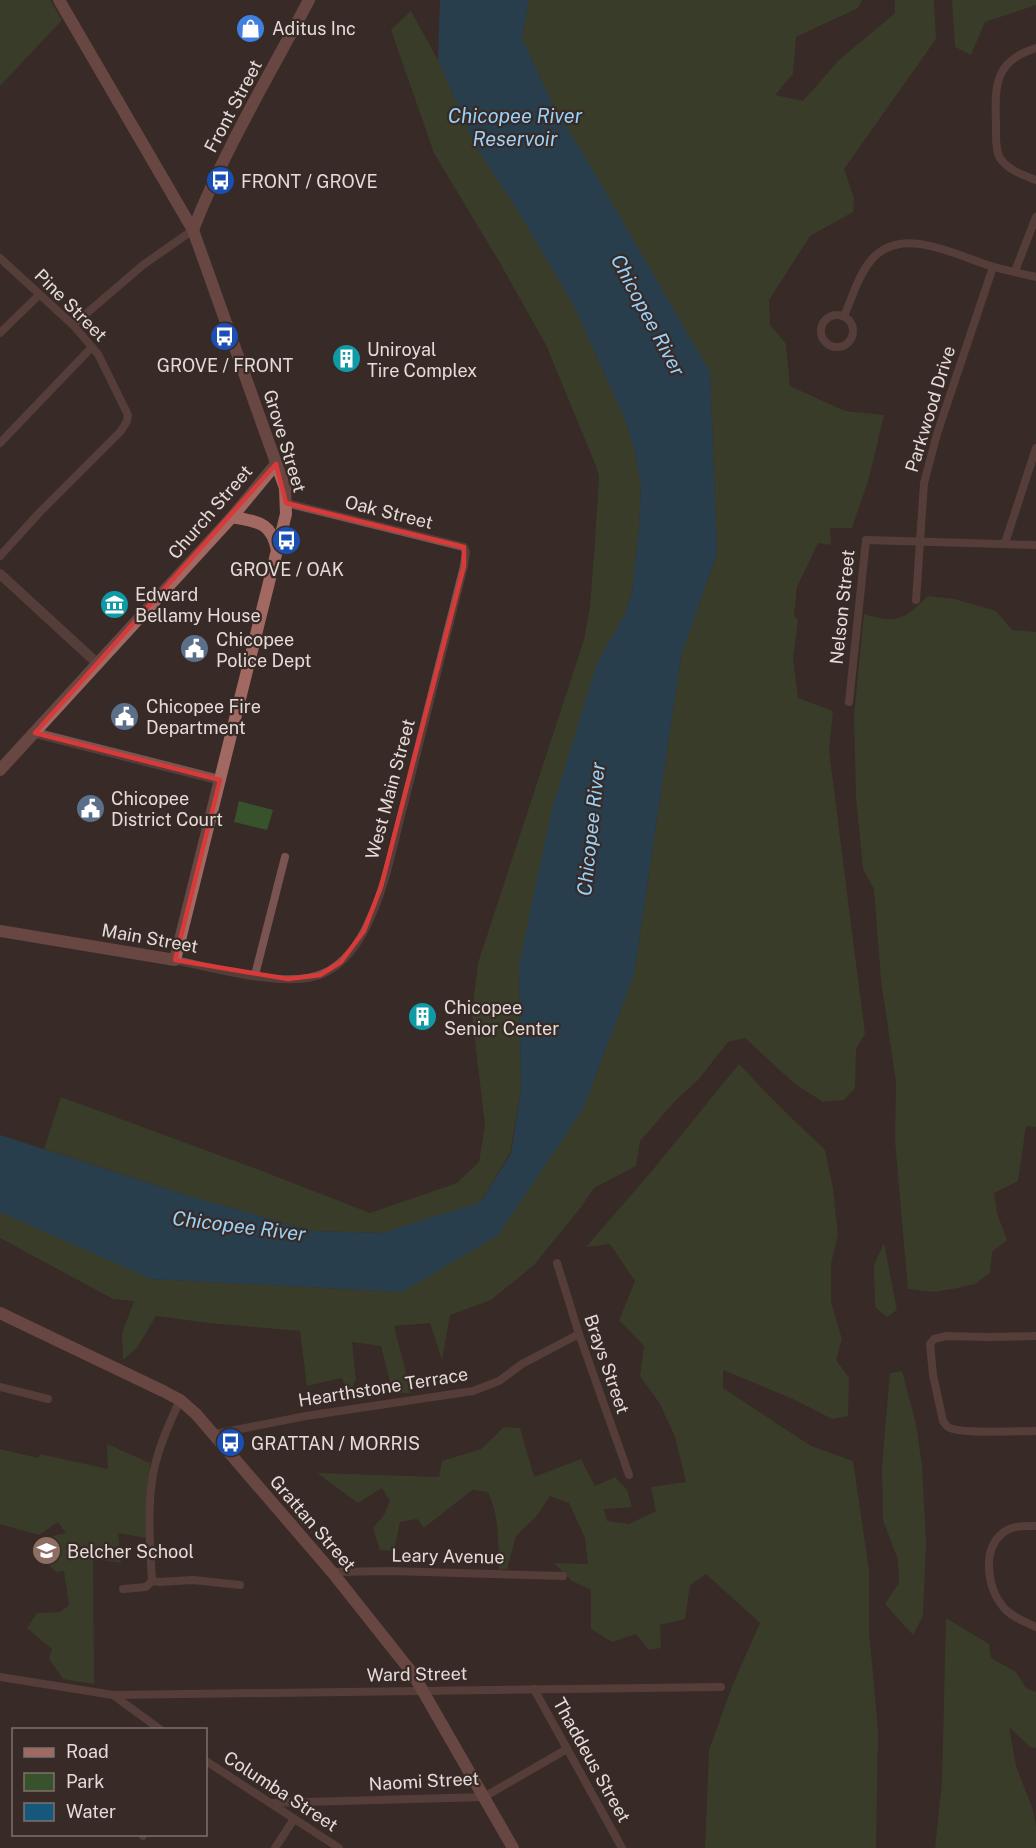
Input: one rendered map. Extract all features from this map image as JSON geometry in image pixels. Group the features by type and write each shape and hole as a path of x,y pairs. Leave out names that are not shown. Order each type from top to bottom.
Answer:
{"main road":[{"name":"Grove Street","path":"59,0 193,230 285,488 285,523 175,960"},
{"name":"Front Street","path":"193,230 203,203 230,148 309,0"},
{"name":"Church Street","path":"0,770 232,518 276,464"},
{"path":"232,518 256,521 266,526 274,537 278,553"},
{"name":"Main Street","path":"0,931 175,960"},
{"name":"Grattan Street","path":"0,1313 154,1386 180,1400 196,1414 332,1572 413,1674 513,1848"}],"street":[{"path":"1036,48 1015,56 1000,73 996,87 996,136 1000,158 1016,172 1036,180"},
{"path":"1015,271 1036,218"},
{"path":"73,326 143,265 193,230"},
{"path":"844,316 863,272 875,257 889,247 904,243 921,244 952,252 993,267 1036,277"},
{"name":"Pine Street","path":"0,258 73,326 98,354 128,415 127,422 114,438 39,513 0,556"},
{"name":"Parkwood Drive","path":"916,600 924,483 937,434 993,267"},
{"path":"0,333 39,295"},
{"path":"0,443 92,347"},
{"path":"1005,543 1036,448"},
{"name":"Oak Street","path":"286,503 464,547 466,552 464,566"},
{"name":"Nelson Street","path":"849,702 866,540 1036,545"},
{"name":"West Main Street","path":"294,979 320,975 341,962 364,931 374,911 414,766 464,566"},
{"path":"0,574 98,664"},
{"path":"34,733 220,780"},
{"path":"255,975 285,857"},
{"name":"Main Street","path":"175,960 255,975 294,979"},
{"name":"Brays Street","path":"556,1263 628,1475"},
{"name":"Hearthstone Terrace","path":"215,1434 296,1418 473,1391 499,1381 522,1364 579,1334"},
{"path":"1036,1336 946,1336 934,1339 930,1344 933,1375 946,1427 952,1430 1036,1431"},
{"path":"0,1387 48,1399"},
{"path":"123,1589 146,1587 152,1581 150,1534 153,1475 158,1455 180,1400"},
{"path":"1036,1526 1015,1527 1005,1531 990,1553 989,1564 990,1583 1004,1609 1036,1627"},
{"name":"Leary Avenue","path":"332,1572 390,1571 563,1576"},
{"path":"152,1581 193,1580 240,1586"},
{"path":"0,1677 113,1695 158,1728"},
{"name":"Ward Street","path":"113,1695 721,1687"},
{"name":"Thaddeus Street","path":"534,1689 622,1848"},
{"name":"Naomi Street","path":"270,1803 484,1797 567,1749"},
{"name":"Columba Street","path":"207,1762 339,1848"},
{"path":"275,1848 294,1819"}],"highlighted area":[{"path":"276,464 286,503 464,547 464,566 381,887 364,931 341,962 320,975 288,979 175,960 220,780 35,733"}],"green space":[{"path":"0,0 50,0 62,20 0,86"},
{"path":"529,0 862,0 858,8 796,37 793,74 775,95 803,101 839,60 895,13 895,0 934,0 936,39 844,169 854,198 853,212 810,236 769,300 770,325 786,344 790,386 845,411 884,415 869,478 852,528 830,528 831,545 818,543 797,587 794,616 798,620 793,659 798,698 833,711 829,751 865,1034 856,1049 855,1088 844,1100 823,1102 795,1084 745,1038 728,1042 698,1080 677,1099 640,1141 636,1166 594,1188 534,1265 491,1300 450,1315 442,1360 430,1323 394,1326 411,1393 393,1393 381,1346 352,1342 356,1380 348,1395 342,1378 307,1386 300,1331 156,1316 137,1348 123,1360 122,1333 134,1301 113,1299 0,1238 0,1212 151,1279 402,1292 583,1109 634,975 681,656 717,553 710,372 553,105 522,38"},
{"path":"952,0 1036,0 1036,5 985,22 971,55 955,47"},
{"path":"411,11 438,60 476,147 515,206 573,304 624,417 635,451 641,486 639,528 632,592 625,614 597,663 519,964 521,1091 510,1153 481,1202 382,1233 312,1231 189,1196 44,1149 61,1097 370,1213 457,1183 479,1162 485,1125 472,1015 478,963 584,640 590,607 599,476 546,345 434,153 391,30"},
{"path":"928,596 954,599 996,611 1012,630 1036,632 1036,1127 1026,1126 1018,1181 994,1193 997,1213 1007,1240 992,1252 990,1273 975,1284 934,1292 908,1289 895,1141 896,1082 881,980 874,889 863,869 856,797 854,715 864,614 885,619 899,618 913,610"},
{"path":"239,801 273,810 267,830 234,822"},
{"path":"739,1064 825,1150 833,1189 838,1235 831,1264 831,1302 842,1339 836,1360 849,1378 848,1416 832,1419 795,1400 723,1370 723,1388 811,1446 853,1461 869,1570 869,1630 878,1731 876,1848 705,1848 709,1750 733,1684 760,1623 706,1574 690,1585 685,1619 660,1625 661,1648 649,1650 636,1634 612,1642 591,1629 591,1590 572,1581 554,1563 588,1564 585,1538 569,1503 550,1496 536,1517 516,1536 507,1569 499,1570 495,1511 488,1492 472,1490 424,1528 417,1519 400,1522 394,1551 380,1550 373,1528 384,1515 390,1501 382,1488 358,1503 317,1473 439,1477 442,1461 481,1449 504,1427 520,1428 534,1477 581,1459 595,1486 615,1477 627,1490 632,1507 604,1509 607,1521 629,1524 656,1511 651,1487 686,1482 675,1437 660,1404 640,1376 644,1346 619,1320 635,1281 610,1244 586,1247"},
{"path":"884,1243 897,1310 887,1317 875,1307 874,1265"},
{"path":"902,1371 916,1424 922,1466 926,1541 923,1616 913,1635 885,1604 899,1583 898,1560 883,1520 882,1466 890,1373"},
{"name":"Belcher School","path":"107,1444 150,1463 146,1538 118,1533 121,1563 93,1559 94,1684 63,1679 49,1659 52,1649 27,1628 37,1613 60,1612 69,1605 64,1571 56,1572 50,1566 42,1538 66,1533 58,1522 39,1535 0,1524 0,1449 38,1458 40,1454 108,1469"},
{"path":"946,1618 989,1644 991,1658 1016,1672 1026,1688 1036,1692 1036,1748 1030,1747 1009,1727 1016,1766 1033,1810 1036,1848 935,1848 942,1782"}],"water":[{"path":"440,0 529,0 522,38 553,105 710,372 717,553 681,656 634,975 583,1109 498,1235 402,1292 151,1279 0,1212 0,1135 189,1196 312,1231 382,1233 481,1202 511,1153 521,1091 519,964 552,809 597,663 625,614 632,592 641,487 635,451 624,417 573,304 515,206 476,147 438,60"}],"place":[{"name":"Aditus Inc","path":"251,28"},
{"name":"FRONT / GROVE","path":"220,181"},
{"name":"GROVE / FRONT","path":"225,336"},
{"name":"Uniroyal Tire Complex","path":"346,359"},
{"name":"GROVE / OAK","path":"287,540"},
{"name":"Edward Bellamy House","path":"114,604"},
{"name":"Chicopee Police Dept","path":"195,649"},
{"name":"Chicopee Fire Department","path":"125,716"},
{"name":"Chicopee District Court","path":"90,808"},
{"name":"Chicopee Senior Center","path":"423,1017"},
{"name":"GRATTAN / MORRIS","path":"230,1443"},
{"name":"Belcher School","path":"46,1551"}],"water label":[{"name":"Chicopee River Reservoir","path":"515,128"},
{"name":"Chicopee River","path":"648,315"},
{"name":"Chicopee River","path":"591,829"},
{"name":"Chicopee River","path":"239,1226"}]}
